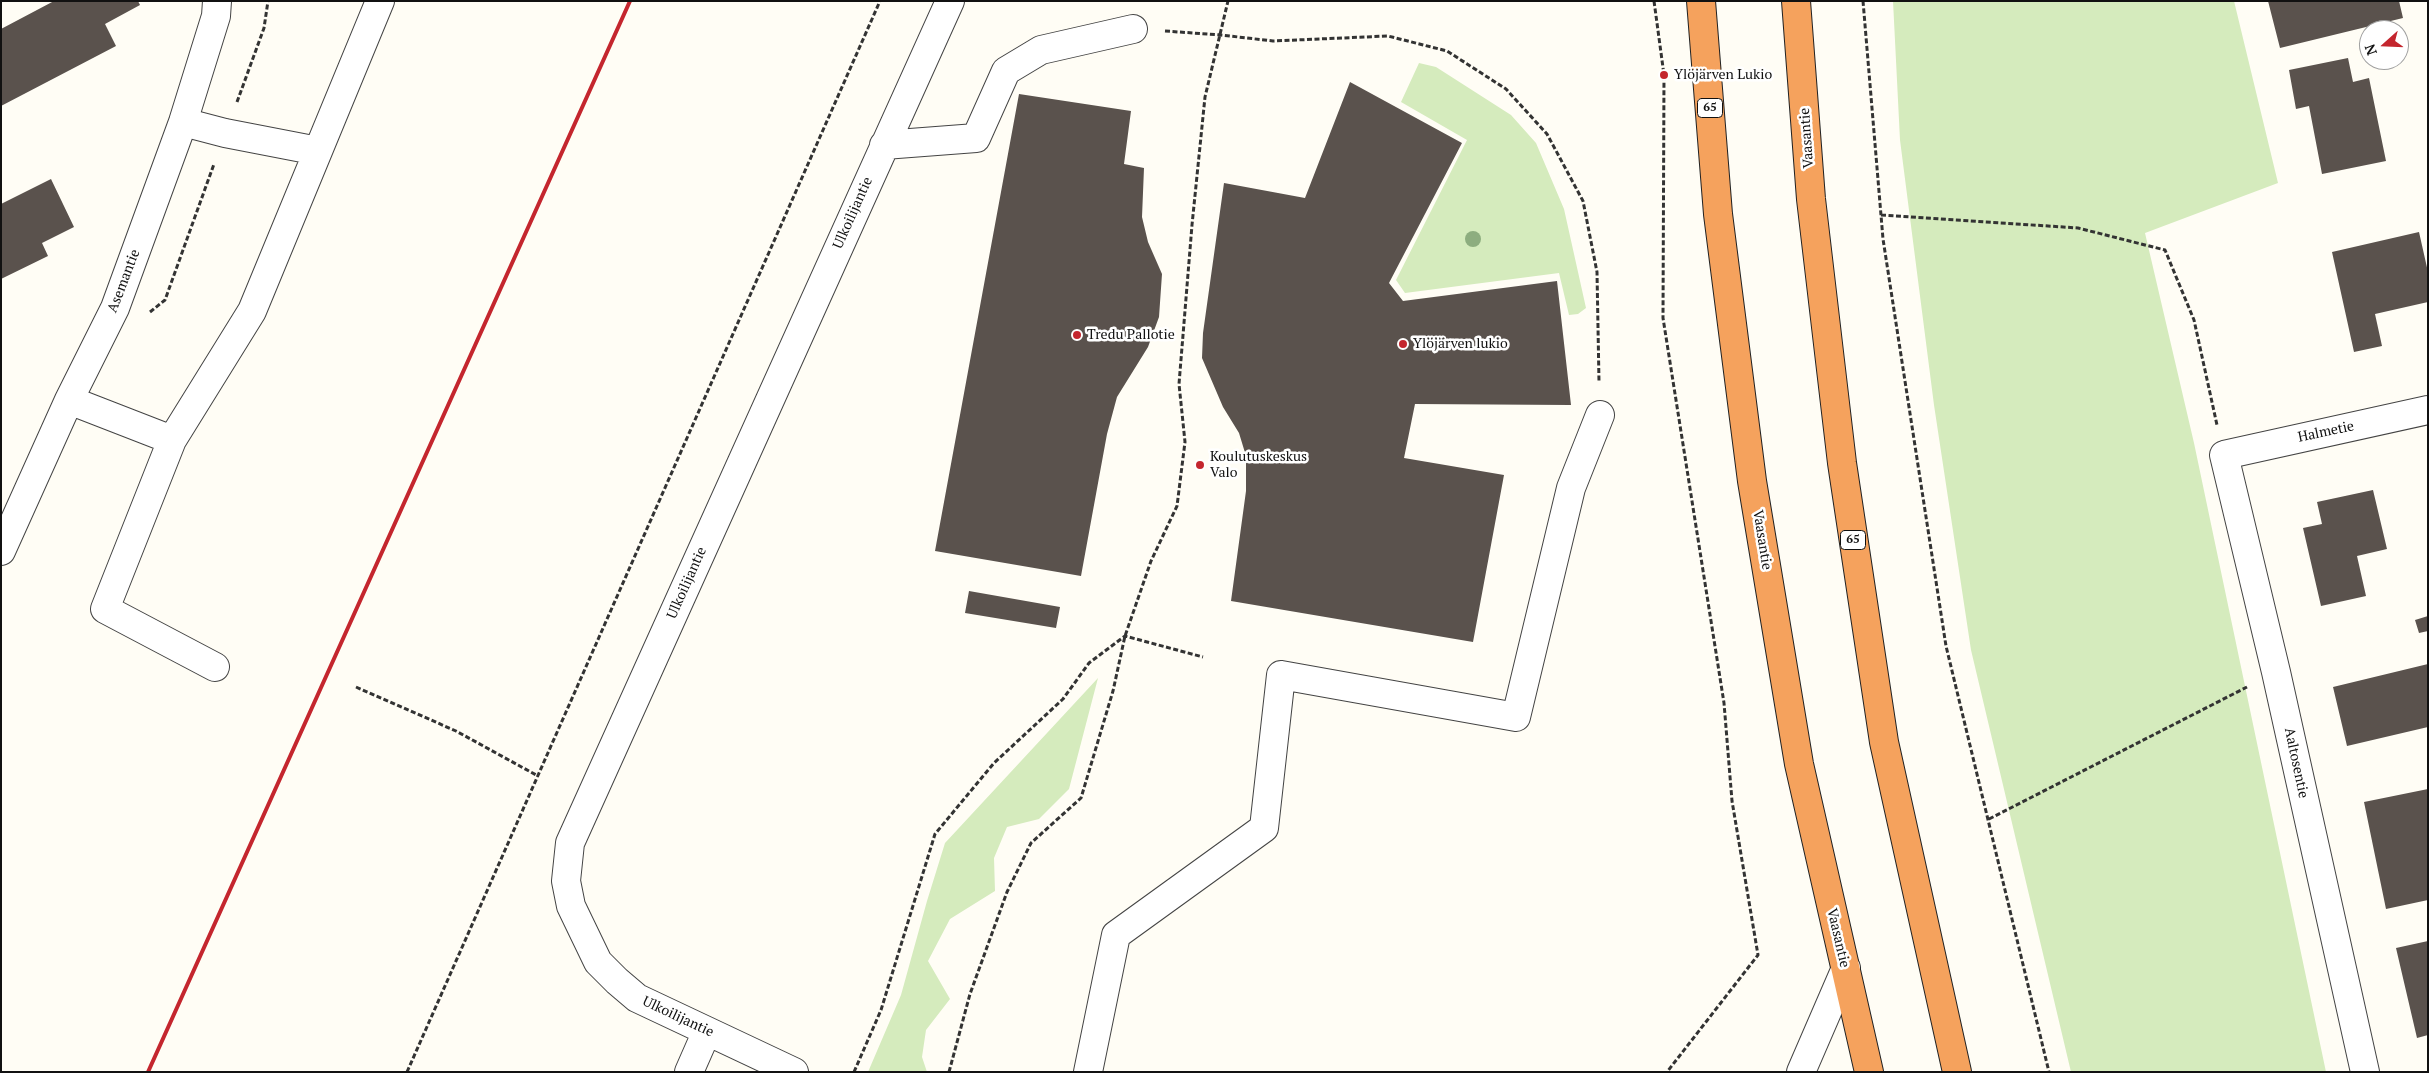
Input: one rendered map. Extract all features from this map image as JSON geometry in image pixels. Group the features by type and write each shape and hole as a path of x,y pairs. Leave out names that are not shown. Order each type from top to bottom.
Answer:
{"highway":[{"name":"Vaasantie","path":"1701,1 1718,214 1752,481 1799,764 1869,1072"},
{"name":"Vaasantie","path":"1796,1 1811,199 1842,463 1884,742 1957,1072"}],"street":[{"name":"Asemantie","path":"1,550 69,400 115,308 183,122 216,16 217,1"},
{"path":"215,667 105,609 172,440 252,311 380,1"},
{"name":"Ulkoilijantie","path":"794,1072 638,998 598,962 571,906 566,881 570,843 950,1"},
{"path":"884,145 976,138 1006,71 1041,50 1133,29"},
{"path":"183,122 225,133 318,151"},
{"path":"69,400 172,440"},
{"name":"Halmetie","path":"2224,455 2428,410"},
{"path":"1088,1072 1116,935 1264,828 1281,675 1516,717 1571,488 1600,415"},
{"name":"Aaltosentie","path":"2224,455 2276,672 2365,1072"},
{"path":"1801,1072 1846,968"},
{"path":"689,1072 707,1031"}],"path":[{"path":"407,1072 880,1"},
{"path":"948,1072 970,994 1008,892 1031,843 1081,798 1113,691 1125,636 1151,561 1177,506 1185,442 1179,384 1205,96 1228,1"},
{"path":"1654,1 1664,75 1663,318 1724,703 1732,802 1758,956 1667,1072"},
{"path":"1863,1 1883,240 1946,646 2049,1072"},
{"path":"1133,29 1221,35 1273,42 1388,36 1447,51 1506,89 1547,134 1583,201 1597,272 1600,415"},
{"path":"1881,215 2078,228 2165,250 2194,320 2224,455"},
{"path":"1125,636 1203,657"},
{"path":"854,1072 881,1010 935,834 994,763 1063,699 1089,663 1125,636"},
{"path":"1989,819 2276,672"},
{"path":"356,687 456,731 538,776"}],"green space":[{"path":"1893,1 2234,1 2278,183 2145,233 2194,443 2326,1072 2071,1072 1971,650 1934,405 1900,140"},
{"path":"1419,63 1436,67 1511,115 1536,143 1564,209 1586,308 1578,314 1569,315 1559,273 1405,293 1396,280 1467,140 1401,102"},
{"path":"1098,678 1069,789 1039,819 1007,827 994,858 995,891 950,919 928,961 950,999 926,1030 922,1057 927,1072 868,1072 901,995 945,843"}],"building":[{"path":"54,1 138,1 140,5 105,24 116,46 1,106 1,29"},
{"path":"2268,1 2399,1 2403,18 2395,20 2359,20 2359,29 2280,48"},
{"path":"2348,58 2353,82 2369,78 2386,161 2322,174 2309,106 2296,109 2289,70"},
{"path":"1350,82 1462,143 1389,283 1403,301 1557,281 1571,405 1415,404 1404,458 1504,475 1473,642 1231,601 1246,491 1246,456 1239,433 1223,407 1202,358 1203,333 1224,183 1305,198"},
{"path":"1019,94 1131,111 1124,164 1144,168 1142,217 1148,242 1162,274 1159,317 1148,347 1117,397 1107,434 1081,576 935,551"},
{"path":"51,179 74,227 42,243 48,256 1,279 1,204"},
{"path":"2419,232 2428,272 2428,302 2375,314 2382,346 2354,352 2332,252"},
{"path":"2373,490 2387,549 2357,556 2366,596 2321,606 2303,528 2322,524 2317,502"},
{"path":"969,591 1060,607 1056,628 965,613"},
{"path":"2428,616 2428,631 2419,633 2415,620"},
{"path":"2428,664 2428,727 2347,746 2333,687"},
{"path":"2428,789 2428,900 2386,909 2364,802"},
{"path":"2428,941 2428,1035 2417,1038 2396,948"}],"railway":[{"path":"148,1072 630,1"}],"place":[{"name":"Ylöjärven Lukio","path":"1664,75"},
{"name":"Tredu Pallotie","path":"1077,335"},
{"name":"Ylöjärven lukio","path":"1403,344"},
{"name":"Koulutuskeskus Valo","path":"1200,465"}]}
